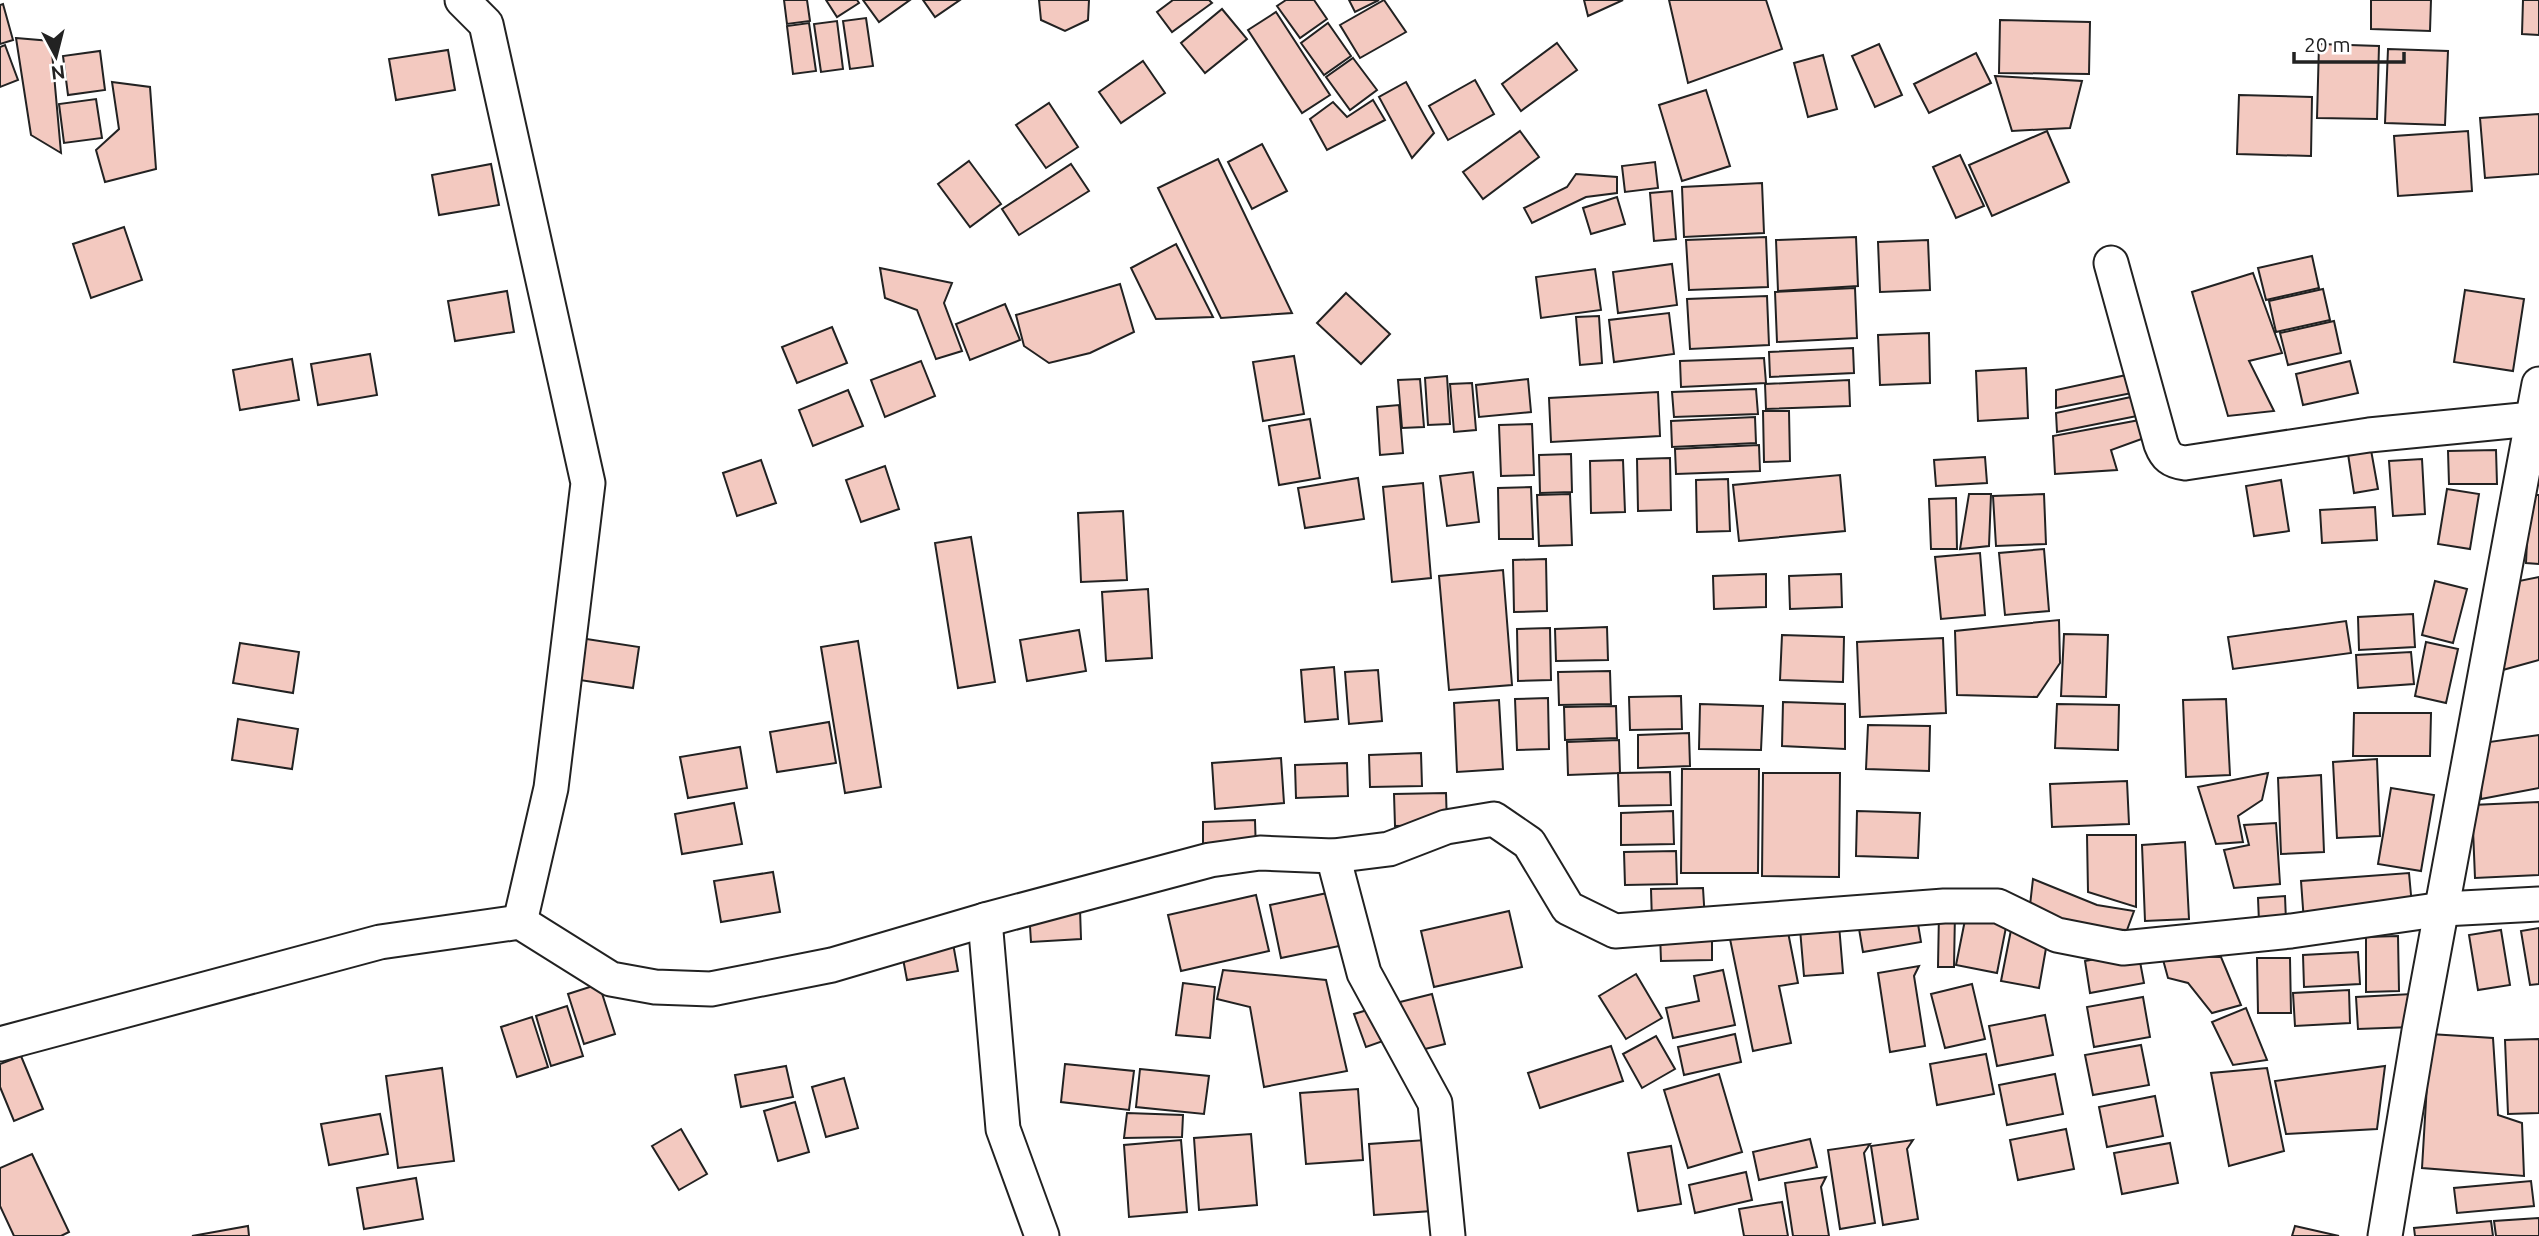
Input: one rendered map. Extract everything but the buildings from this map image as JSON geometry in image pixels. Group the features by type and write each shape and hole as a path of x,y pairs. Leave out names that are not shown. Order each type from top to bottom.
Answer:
{"street":[{"path":"462,0 486,24 588,483 551,788 520,922"},
{"path":"2111,263 2161,444 2165,454 2173,462 2185,463 2368,435 2532,419"},
{"path":"2385,1236 2539,384"},
{"path":"0,1044 380,943 520,922 611,979 656,987 711,989 832,965 985,920 1210,860 1260,853 1333,856 1389,849 1446,827 1494,819 1529,843 1568,908 1615,931 1944,906 1998,906 2057,935 2123,948 2237,938 2443,909 2539,904"},
{"path":"1333,856 1364,973 1434,1103 1448,1236"},
{"path":"985,920 1003,1129 1042,1236"}]}
